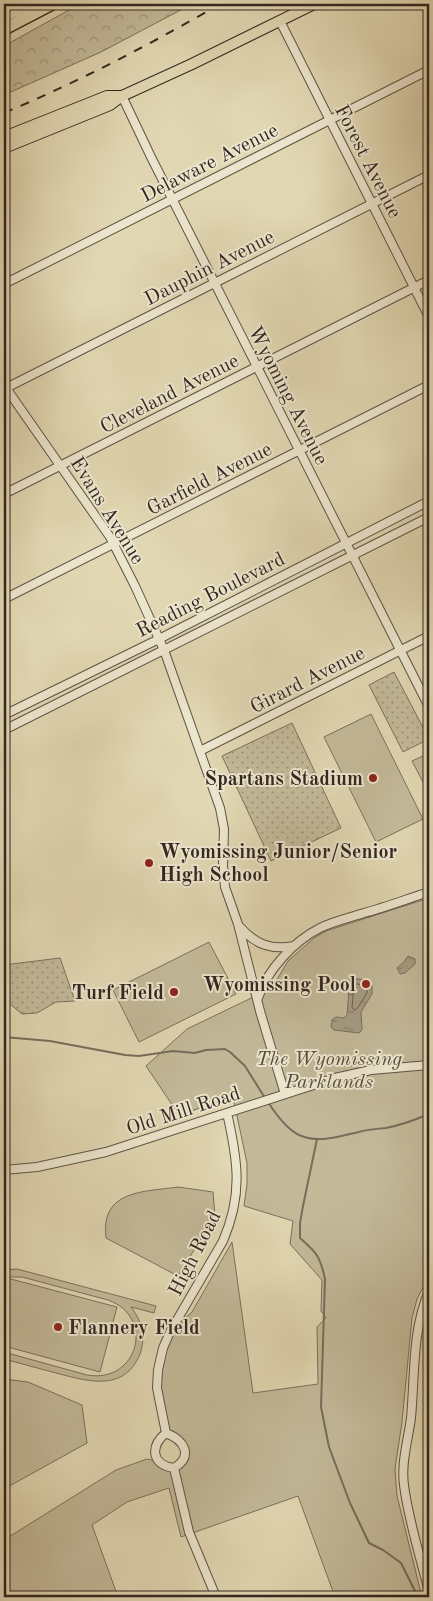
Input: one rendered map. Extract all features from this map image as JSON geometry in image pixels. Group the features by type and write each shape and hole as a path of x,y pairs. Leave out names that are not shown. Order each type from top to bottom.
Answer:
{"highway":[{"path":"4,16 29,4"},
{"path":"4,29 52,4"}],"main road":[{"path":"4,148 110,106 122,96 314,4"},
{"path":"4,137 107,96 122,96"}],"street":[{"name":"Forest Avenue","path":"280,21 429,317"},
{"name":"Delaware Avenue","path":"4,284 429,70"},
{"name":"Wyoming Avenue","path":"122,96 214,283 429,707"},
{"name":"Dauphin Avenue","path":"5,387 429,175"},
{"name":"Cleveland Avenue","path":"4,494 429,280"},
{"name":"Garfield Avenue","path":"4,600 429,385"},
{"name":"Evans Avenue","path":"5,387 114,544 164,650 224,821 224,877 228,898 238,924 285,1094"},
{"name":"Reading Boulevard","path":"4,715 159,639 429,500"},
{"name":"Reading Boulevard","path":"4,730 429,516"},
{"name":"Girard Avenue","path":"200,751 429,636"},
{"path":"258,1000 264,982 271,970 296,945 315,931 326,925 429,892"},
{"path":"238,924 249,937 263,945 280,948 296,945"},
{"name":"Old Mill Road","path":"4,1170 37,1167 106,1152 323,1082 358,1073 395,1067 429,1065"},
{"name":"High Road","path":"166,1433 157,1388 158,1370 163,1348 170,1332 223,1241 235,1206 237,1168 235,1149 226,1113"},
{"path":"429,1291 423,1305 418,1331 411,1415 403,1477 429,1592"},
{"path":"166,1433 179,1440 184,1446 186,1454 182,1462 174,1468 163,1466 157,1460 155,1452 160,1438 166,1433"},
{"path":"174,1468 189,1532 216,1597"}],"green space":[{"path":"80,4 192,4 101,52 4,95 4,46"},
{"path":"394,672 429,739 403,752 369,685"},
{"name":"Spartans Stadium","path":"371,714 423,819 376,842 324,737"},
{"path":"292,723 341,828 271,861 222,756"},
{"path":"423,756 429,770 429,781 424,784 412,761"},
{"name":"The Wyomissing Parklands","path":"429,898 429,1276 417,1299 412,1318 402,1422 395,1469 397,1496 422,1597 335,1597 298,1496 181,1537 169,1488 127,1502 92,1525 118,1597 4,1597 4,1540 116,1470 147,1459 178,1466 184,1446 166,1433 157,1388 170,1332 192,1312 232,1242 253,1393 318,1384 317,1327 326,1318 321,1311 322,1280 290,1244 293,1221 244,1206 247,1163 233,1097 179,1115 146,1066 187,1029 272,988 288,961 314,938 326,931"},
{"name":"Turf Field","path":"209,942 236,994 139,1042 113,990"},
{"path":"60,958 75,1001 56,1002 37,1013 22,1014 9,1003 4,1003 4,965"},
{"path":"178,1187 213,1192 215,1216 178,1276 106,1238 106,1222 110,1210 117,1202 127,1196 151,1190"},
{"path":"17,1269 156,1306 154,1313 131,1307 138,1318 143,1335 142,1348 133,1366 124,1375 115,1379 92,1381 4,1359 4,1352 87,1375 105,1375 119,1369 129,1360 135,1347 136,1334 132,1320 123,1308 108,1300 22,1277 4,1277 4,1270"},
{"name":"Flannery Field","path":"7,1278 117,1307 100,1372 4,1346 4,1292"},
{"path":"4,1379 28,1382 82,1405 87,1443 4,1489"}],"water":[{"path":"408,956 415,959 415,964 405,973 400,974 397,968"},
{"path":"350,978 366,980 372,985 372,994 361,1012 362,1030 359,1033 334,1030 331,1027 332,1020 336,1017 344,1018 347,1015"}],"waterway":[{"path":"4,1037 50,1041 139,1056 173,1051 195,1053 206,1050 225,1049 245,1066 265,1098"},
{"path":"268,1102 290,1129 299,1135 314,1139 386,1128 429,1114"},
{"path":"317,1139 300,1223 300,1238 317,1256 325,1279 321,1407 329,1447 350,1503 369,1543 401,1563 418,1597"}],"railway":[{"path":"4,113 114,62 220,4"}],"place":[{"name":"Spartans Stadium","path":"373,778"},
{"name":"Wyomissing Junior/Senior High School","path":"149,863"},
{"name":"Wyomissing Pool","path":"366,984"},
{"name":"Turf Field","path":"174,992"},
{"name":"Flannery Field","path":"58,1327"}]}
